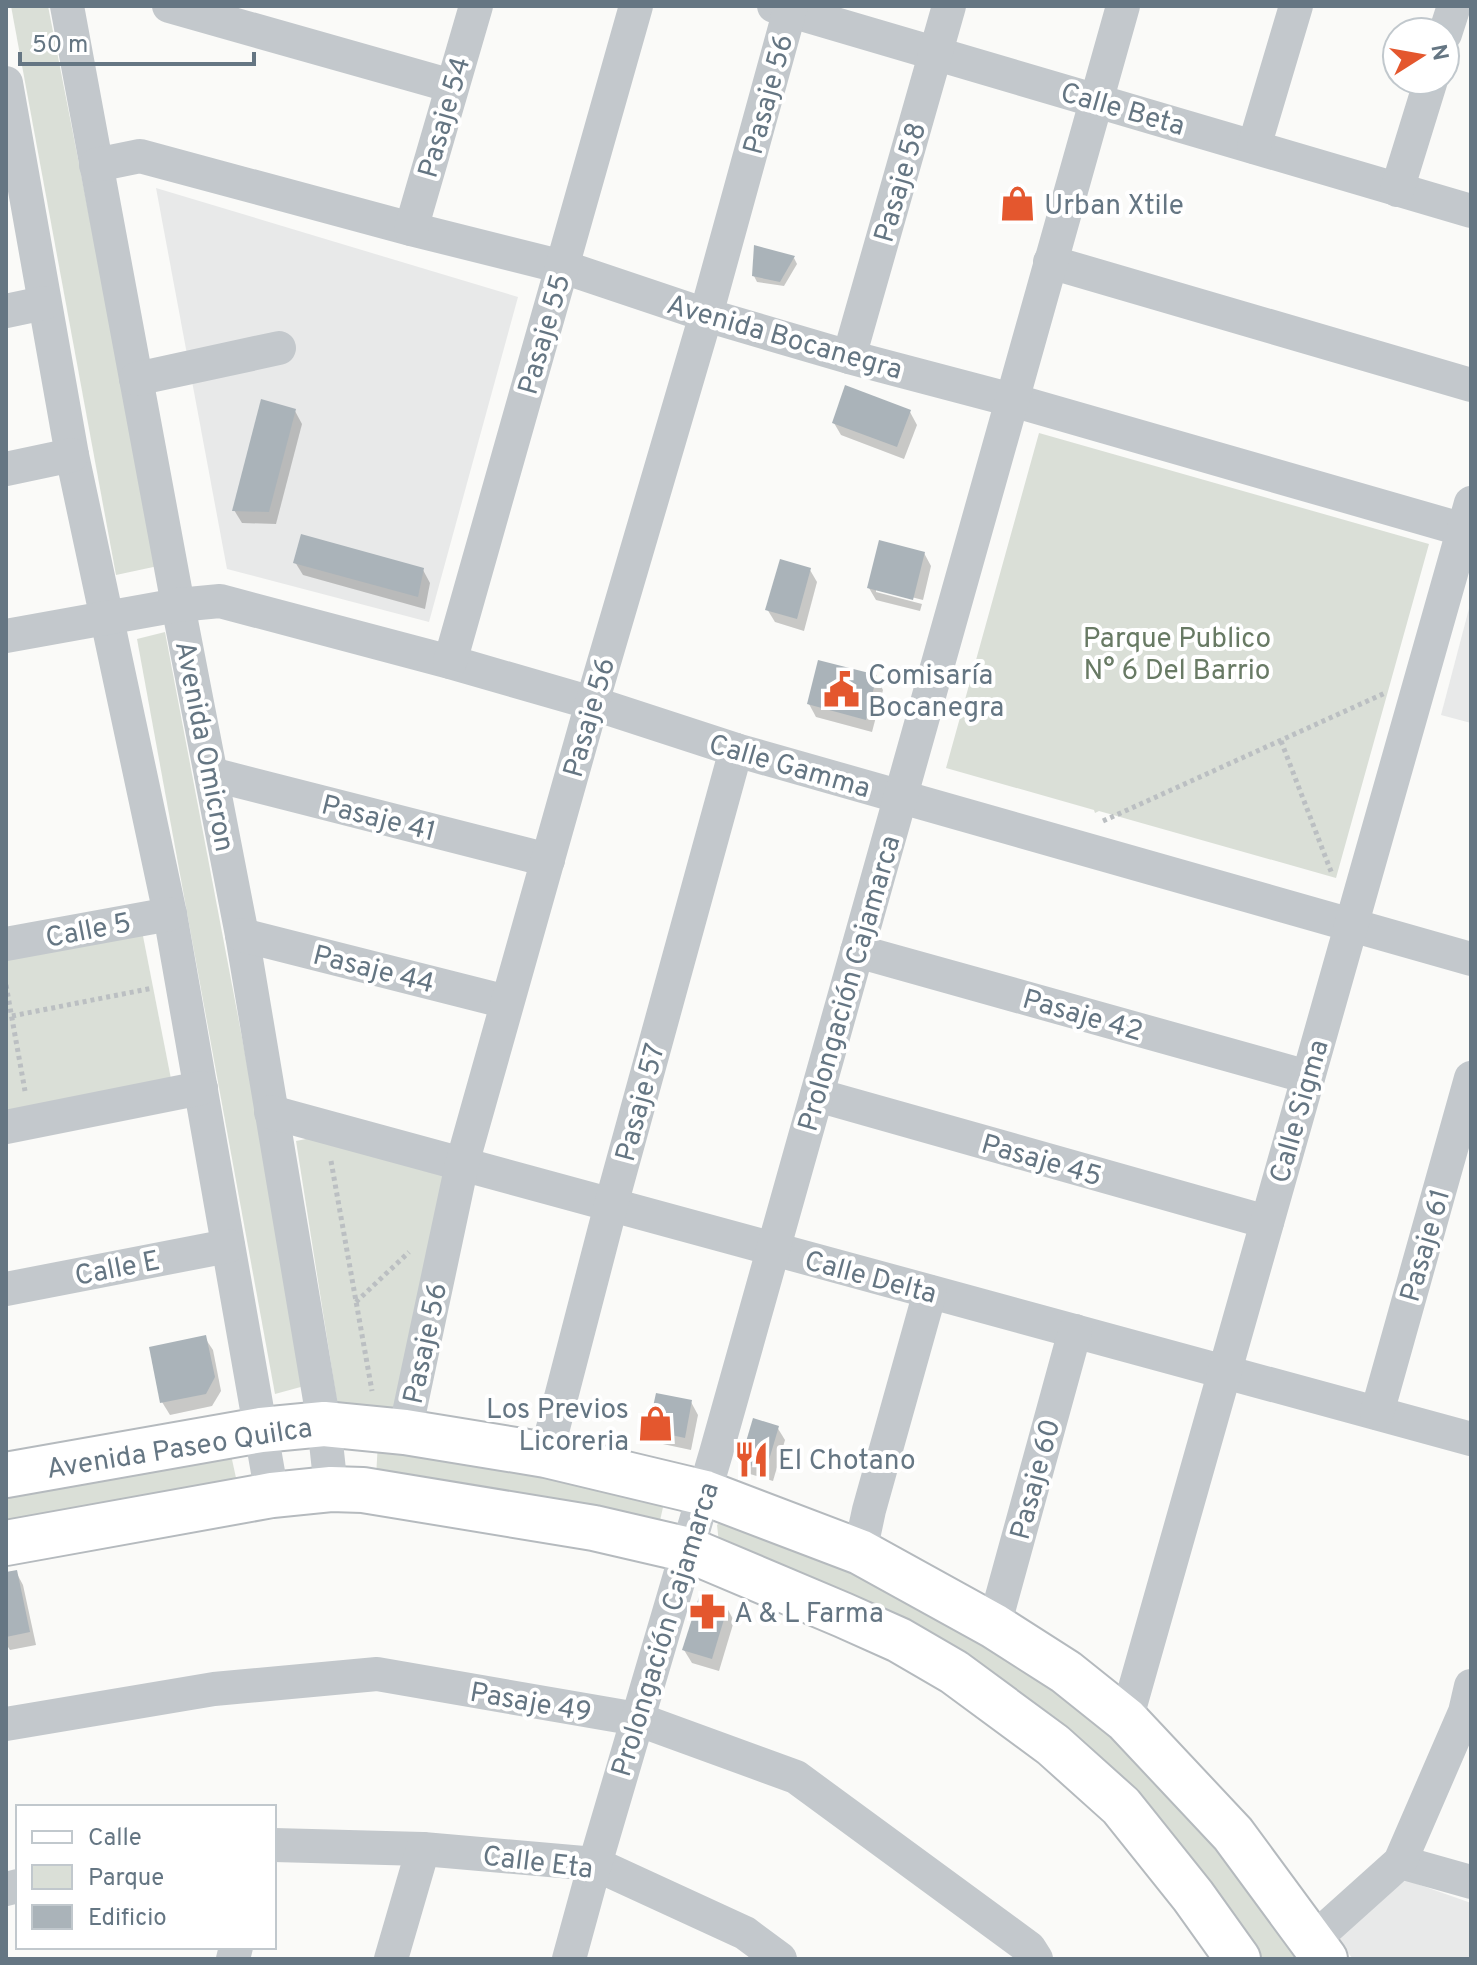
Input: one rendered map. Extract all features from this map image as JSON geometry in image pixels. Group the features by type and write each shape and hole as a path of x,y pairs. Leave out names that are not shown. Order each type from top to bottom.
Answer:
{"main road":[{"name":"Avenida Paseo Quilca","path":"6,1475 261,1430 324,1424 405,1432 546,1455 705,1493 860,1552 994,1626 1066,1672 1126,1720 1233,1834 1319,1950"},
{"path":"6,1543 272,1495 331,1489 363,1490 594,1528 689,1550 899,1640 954,1672 1016,1717 1053,1745 1121,1806 1193,1896 1238,1959"}],"street":[{"name":"Avenida Omicron","path":"67,6 242,935 324,1424 331,1489"},
{"path":"169,6 452,86"},
{"name":"Pasaje 54","path":"411,229 476,6"},
{"name":"Pasaje 55","path":"450,662 636,6"},
{"name":"Pasaje 58","path":"849,357 949,6"},
{"name":"Prolongación Cajamarca","path":"569,1959 689,1550 1123,6"},
{"path":"1254,147 1296,6"},
{"name":"Calle Beta","path":"785,8 1471,211"},
{"name":"Pasaje 56","path":"405,1432 462,1164 706,315 785,8"},
{"path":"6,83 72,455 170,914 272,1495"},
{"path":"1397,190 1426,96"},
{"name":"Avenida Bocanegra","path":"96,165 140,156 563,267 706,315 849,357 1468,521"},
{"path":"1050,262 1471,385"},
{"path":"6,311 44,303"},
{"path":"136,379 279,348"},
{"path":"6,469 72,455"},
{"name":"Calle Sigma","path":"1126,1720 1468,521"},
{"name":"Calle Gamma","path":"6,636 178,605 220,601 450,662 592,703 736,750 1471,959"},
{"name":"Pasaje 57","path":"546,1455 736,750"},
{"name":"Pasaje 41","path":"211,774 548,860"},
{"name":"Calle 5","path":"6,944 170,914"},
{"name":"Pasaje 44","path":"242,935 507,1002"},
{"name":"Pasaje 42","path":"857,951 1308,1077"},
{"name":"Pasaje 61","path":"1377,1413 1471,1078"},
{"path":"18,1124 201,1088"},
{"name":"Pasaje 45","path":"817,1095 1267,1222"},
{"name":"Calle Delta","path":"271,1112 1471,1439"},
{"name":"Calle E","path":"6,1289 228,1246"},
{"path":"860,1552 930,1292"},
{"name":"Pasaje 60","path":"994,1626 1075,1331"},
{"name":"Pasaje 49","path":"6,1724 214,1689 377,1674 637,1719 796,1777 1029,1948 1036,1959"},
{"path":"1319,1950 1400,1862 1469,1704"},
{"name":"Calle Eta","path":"276,1845 423,1849 595,1864 741,1946 780,1959"},
{"path":"391,1959 423,1849"},
{"path":"1400,1862 1471,1882"}],"path":[{"path":"1057,841 1422,676"},
{"path":"1281,741 1351,925"},
{"path":"12,1016 182,982"},
{"path":"6,985 12,1016 18,1124"},
{"path":"324,1127 373,1393"},
{"path":"356,1302 412,1250"}],"shaded area":[{"path":"156,188 518,297 429,622 227,569"},
{"path":"1471,601 1471,723 1441,715"},
{"path":"1406,1880 1471,1903 1471,1959 1353,1959 1335,1936"}],"green space":[{"path":"11,6 48,6 158,566 116,575"},
{"name":"Parque Publico N° 6 Del Barrio","path":"1039,433 1429,544 1336,878 1099,811 1095,813 1094,810 946,768"},
{"path":"165,632 308,1385 275,1394 137,639"},
{"path":"142,931 172,1084 6,1116 6,958"},
{"path":"321,1136 458,1173 404,1415 338,1408 296,1141"},
{"path":"378,1441 666,1494 659,1525 376,1478"},
{"path":"231,1455 238,1487 6,1532 6,1495"},
{"path":"727,1515 876,1576 1052,1675 1215,1840 1301,1959 1255,1959 1134,1792 719,1543 717,1525"}],"building":[{"path":"754,245 795,256 780,282 752,276"},
{"path":"845,385 911,410 897,447 832,423"},
{"path":"261,399 296,409 269,512 232,511"},
{"path":"301,534 424,568 418,597 293,563"},
{"path":"879,540 925,552 913,600 867,588"},
{"path":"780,559 811,568 797,619 765,610"},
{"name":"Comisaría Bocanegra","path":"818,660 877,675 866,720 807,704"},
{"path":"206,1335 215,1377 206,1394 160,1403 149,1347"},
{"path":"656,1393 692,1400 685,1438 648,1430"},
{"path":"753,1418 779,1426 766,1470 740,1462"},
{"path":"17,1570 30,1632 6,1637 6,1572"},
{"path":"699,1597 728,1606 712,1659 682,1650"}],"place":[{"name":"Urban Xtile","path":"1018,204"},
{"name":"Comisaría Bocanegra","path":"842,690"},
{"name":"Los Previos Licoreria","path":"655,1424"},
{"name":"El Chotano","path":"752,1459"},
{"name":"A & L Farma","path":"708,1612"}]}
